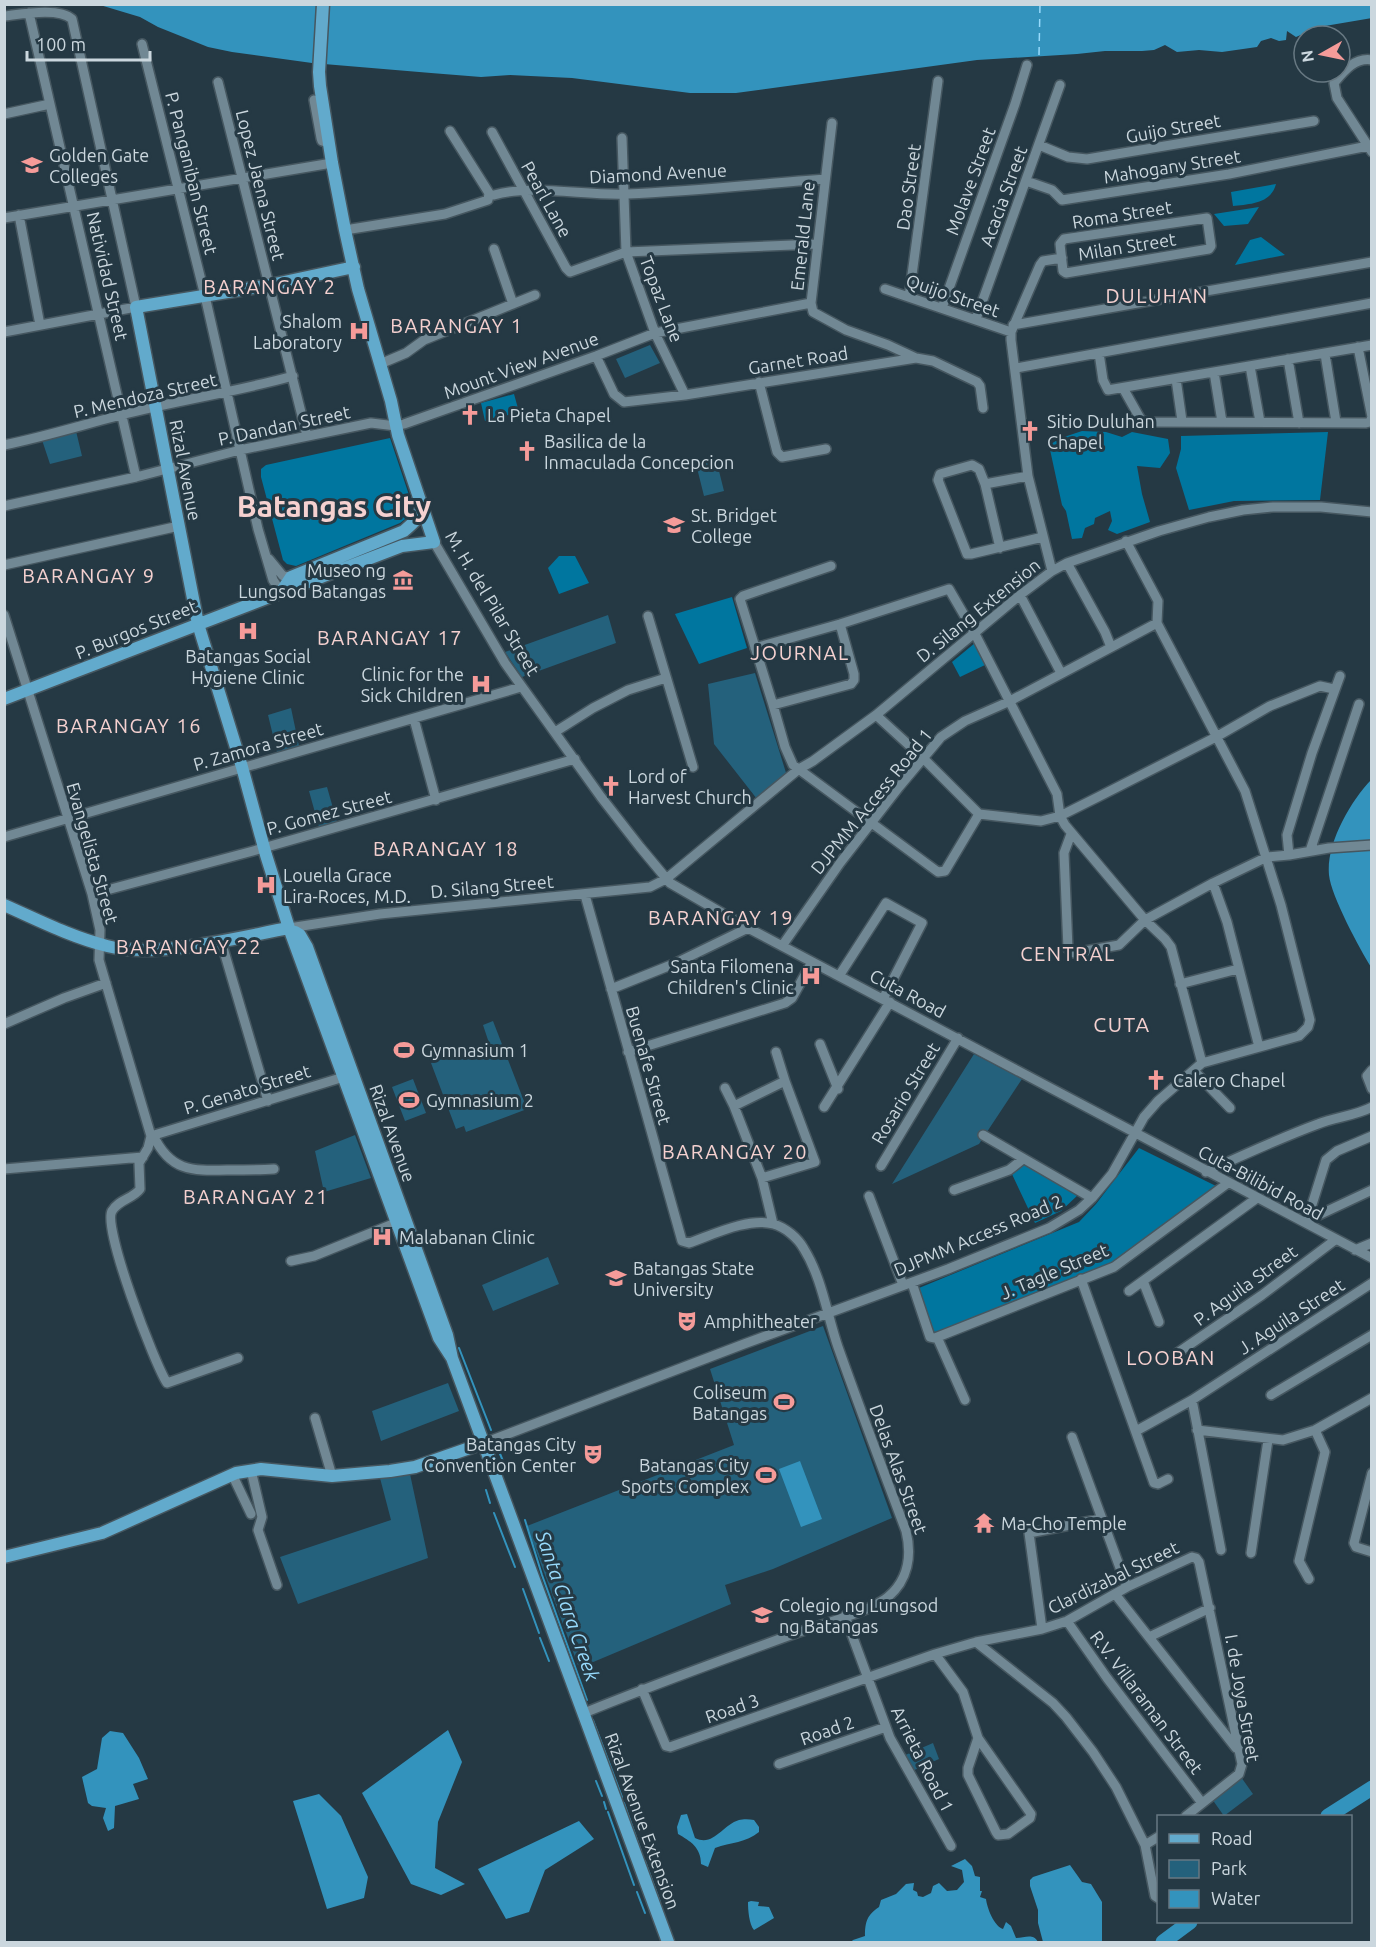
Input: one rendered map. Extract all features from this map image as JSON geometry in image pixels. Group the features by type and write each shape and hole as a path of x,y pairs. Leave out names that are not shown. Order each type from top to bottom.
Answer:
{"main road":[{"name":"M. H. del Pilar Street","path":"323,4 319,72 332,163 345,231 396,426 434,542"},
{"path":"136,308 270,285 354,267"},
{"name":"Rizal Avenue","path":"136,308 198,624 242,767 263,847 289,928 401,1221 439,1338 452,1358 584,1713"},
{"path":"281,592 291,577 398,535 416,519 421,506"},
{"path":"408,528 413,543"},
{"name":"P. Burgos Street","path":"4,699 413,543 434,542"},
{"name":"D. Silang Street","path":"4,905 68,933 121,948 182,947 289,928"},
{"path":"4,1557 102,1533 232,1474 251,1470 332,1476 390,1471 415,1467 484,1443"},
{"name":"Rizal Avenue Extension","path":"584,1713 668,1942"}],"street":[{"name":"Rizal Avenue","path":"29,14 58,12 68,15 73,23 136,308"},
{"path":"4,16 29,14"},
{"name":"Natividad Street","path":"29,14 136,477"},
{"name":"P. Panganiban Street","path":"142,44 205,296 265,555 273,580 281,592"},
{"path":"1370,149 1337,98 1334,83 1357,60 1371,60"},
{"name":"Molave Street","path":"942,308 1016,104 1027,65"},
{"name":"Dao Street","path":"909,297 938,81"},
{"name":"Lopez Jaena Street","path":"218,82 307,436"},
{"name":"Acacia Street","path":"976,319 1060,85"},
{"path":"314,100 321,138 328,137"},
{"path":"4,114 50,104"},
{"name":"Guijo Street","path":"1039,145 1068,157 1087,159 1314,121"},
{"name":"Emerald Lane","path":"832,123 811,303 813,312 821,319 916,358 933,361 976,382 980,386 983,408"},
{"path":"345,231 445,214 488,200 489,193 450,131"},
{"name":"Pearl Lane","path":"492,132 568,271 579,270 626,252"},
{"name":"Topaz Lane","path":"622,138 626,252 655,333 685,394"},
{"name":"Mahogany Street","path":"1026,182 1052,190 1062,200 1370,149"},
{"path":"4,218 332,163"},
{"name":"Diamond Avenue","path":"494,195 523,191 625,194 825,179"},
{"path":"18,215 40,325"},
{"name":"Roma Street","path":"1062,258 1060,244 1064,239 1207,218 1211,246 1209,249"},
{"path":"626,252 818,244"},
{"path":"494,249 513,304"},
{"name":"Milan Street","path":"1062,258 1063,272 1066,273 1209,249"},
{"path":"1052,571 1028,476 1012,328 1042,262 1062,258"},
{"path":"1012,328 1371,262"},
{"name":"Quijo Street","path":"885,289 976,319 1012,328"},
{"path":"380,364 406,353 424,340 536,295"},
{"name":"Mount View Avenue","path":"396,426 459,406 655,333 811,303"},
{"path":"1016,368 1371,303"},
{"path":"4,332 136,308"},
{"path":"1099,353 1108,390 1371,345"},
{"path":"1123,388 1141,420 1366,423 1370,422 1371,417 1358,347"},
{"path":"1325,354 1336,422"},
{"name":"Garnet Road","path":"596,356 614,394 624,402 916,358"},
{"path":"1288,359 1299,423"},
{"path":"1250,366 1260,422"},
{"path":"1214,372 1222,422"},
{"name":"P. Mendoza Street","path":"4,445 47,436 122,414 226,393 293,376"},
{"path":"1176,379 1182,421"},
{"path":"759,382 777,452 782,457 826,450"},
{"name":"P. Dandan Street","path":"4,506 307,436 371,423 396,426"},
{"path":"1000,548 979,468 972,465 940,474 938,477 967,554 1000,548 1043,537"},
{"path":"985,484 1028,476"},
{"name":"D. Silang Extension","path":"666,879 799,769 876,715 1020,595 1067,562 1126,541 1209,517 1244,510 1272,507 1321,507 1371,512"},
{"path":"4,565 179,526"},
{"path":"754,648 840,624 949,589 974,632 1057,794 1060,816 1071,834 1145,921 1166,939 1171,947 1202,1063 1299,1036 1308,1027 1310,1020 1292,944 1267,856 1245,791 1157,623 1158,601 1126,541"},
{"name":"M. H. del Pilar Street","path":"434,542 521,687 601,797 666,879"},
{"path":"265,555 283,576 291,577"},
{"path":"1067,562 1111,647"},
{"path":"831,566 740,599 784,747 793,765 938,872 945,870 979,814"},
{"path":"1020,595 1061,673"},
{"name":"Evangelista Street","path":"4,615 92,894 100,930 99,960 152,1136 159,1149 171,1161 195,1171 274,1170"},
{"path":"648,616 693,767"},
{"name":"DJPMM Access Road 1","path":"782,945 840,863 941,737 964,721 1008,702 1157,623"},
{"path":"773,705 851,684 854,674 840,624"},
{"path":"1289,855 1287,835 1340,676"},
{"path":"555,732 593,708 628,690 666,678"},
{"path":"876,715 979,814 1041,821 1060,816 1216,737 1270,706 1320,686 1334,689"},
{"name":"P. Zamora Street","path":"4,837 521,687"},
{"path":"1310,851 1359,704"},
{"path":"414,719 436,800"},
{"name":"P. Gomez Street","path":"92,894 436,800 574,759"},
{"path":"1071,834 1064,853 1068,949 1074,953 1119,945 1145,921 1267,856 1371,844"},
{"name":"D. Silang Street","path":"289,928 380,914 650,887 666,879"},
{"name":"Cuta Road","path":"666,879 748,928 1135,1134"},
{"path":"1213,883 1227,922 1259,1047"},
{"name":"Buenafe Street","path":"585,895 684,1242 689,1243 747,1224 773,1224"},
{"path":"824,1107 837,1089 886,1000 922,923 886,903 839,976"},
{"path":"611,989 675,963 748,928"},
{"path":"221,941 268,1101"},
{"path":"628,1052 785,1004 792,998 812,962"},
{"path":"1180,984 1238,969"},
{"path":"4,1024 106,983"},
{"name":"Rosario Street","path":"881,1166 958,1038"},
{"path":"820,1044 837,1089"},
{"path":"762,1178 814,1162 776,1052"},
{"name":"DJPMM Access Road 2","path":"484,1443 908,1284 1049,1228 1079,1210 1092,1198 1112,1174 1144,1117 1158,1101 1202,1063"},
{"path":"1371,1070 1367,1076 1371,1089"},
{"path":"1194,1071 1230,1108"},
{"name":"P. Genato Street","path":"152,1136 347,1076"},
{"path":"734,1106 786,1081"},
{"path":"725,1088 762,1178 773,1224"},
{"path":"1206,1172 1257,1148 1321,1123 1356,1114 1371,1107"},
{"name":"Cuta-Bilibid Road","path":"1135,1134 1257,1198 1307,1220 1335,1240 1371,1258"},
{"path":"983,1135 1092,1198"},
{"path":"152,1136 139,1166 140,1189 134,1197 122,1201 112,1210 111,1228 132,1297 166,1382 238,1358"},
{"path":"1307,1220 1326,1160 1337,1151 1371,1136"},
{"path":"4,1169 143,1156"},
{"path":"954,1190 1009,1170 1023,1159"},
{"name":"J. Tagle Street","path":"937,1337 1114,1267 1228,1183"},
{"path":"1307,1220 1371,1190"},
{"path":"869,1196 930,1337 937,1337 965,1400"},
{"path":"1129,1291 1257,1198"},
{"path":"291,1261 314,1256 401,1221"},
{"name":"Delas Alas Street","path":"584,1713 642,1689 845,1616 886,1599 901,1584 910,1552 906,1531 827,1314 812,1264 803,1247 789,1233 773,1224"},
{"name":"P. Aguila Street","path":"1173,1356 1262,1295 1335,1240"},
{"path":"1355,1250 1371,1243"},
{"path":"1081,1279 1154,1483 1158,1484 1168,1479"},
{"path":"1143,1281 1159,1322"},
{"name":"J. Aguila Street","path":"1136,1431 1192,1400 1371,1283"},
{"path":"1271,1395 1371,1335"},
{"path":"1197,1430 1283,1440 1316,1430 1371,1398"},
{"path":"1192,1400 1221,1550"},
{"path":"315,1418 332,1476"},
{"path":"1309,1579 1299,1561 1325,1452 1316,1430"},
{"path":"1072,1437 1127,1587"},
{"path":"1251,1553 1268,1440"},
{"path":"251,1470 262,1517 258,1530 277,1585"},
{"path":"232,1474 251,1514"},
{"path":"1371,1474 1367,1514 1354,1543 1356,1547 1371,1552"},
{"path":"1042,1629 1029,1533 1101,1520"},
{"name":"Clardizabal Street","path":"868,1678 976,1642 1042,1629 1067,1621 1127,1587 1192,1557 1199,1562"},
{"name":"I. de Joya Street","path":"1187,1815 1239,1774 1242,1764 1199,1562"},
{"path":"1115,1594 1239,1750"},
{"path":"1149,1637 1210,1608"},
{"name":"Arrieta Road 1","path":"845,1616 894,1747 951,1846"},
{"name":"R.V. Villaraman Street","path":"1067,1621 1107,1678 1202,1803"},
{"path":"976,1642 1039,1692 1066,1717 1094,1752 1145,1845 1157,1897"},
{"path":"935,1654 963,1692 978,1738 1031,1814 1030,1818 1008,1834 998,1835 970,1780 968,1767 978,1738"},
{"name":"Road 3","path":"642,1689 668,1747 868,1678"},
{"name":"Road 2","path":"779,1764 885,1727"},
{"path":"1145,1845 1157,1838"}],"green space":[{"path":"650,345 660,363 625,378 616,359"},
{"path":"76,431 82,456 50,464 42,440"},
{"path":"716,459 724,491 704,496 696,464"},
{"path":"608,615 616,643 522,677 505,652"},
{"path":"755,673 787,776 757,799 714,744 708,684"},
{"path":"291,708 299,746 277,752 268,715"},
{"path":"327,787 337,822 319,827 309,791"},
{"path":"493,1021 527,1109 466,1132 464,1126 456,1129 431,1063 489,1043 483,1025"},
{"path":"974,1054 1022,1079 979,1144 892,1184"},
{"name":"Gymnasium 2","path":"413,1079 426,1113 405,1121 392,1087"},
{"path":"355,1135 371,1178 324,1192 315,1151"},
{"path":"548,1257 559,1284 493,1311 482,1285"},
{"name":"Batangas City Sports Complex","path":"823,1326 892,1518 773,1569 725,1585 731,1604 579,1668 527,1526 734,1445 710,1369"},
{"path":"448,1383 459,1411 381,1441 372,1411"},
{"path":"410,1474 428,1558 298,1604 280,1557 391,1520 380,1478"},
{"path":"933,1743 939,1759 910,1772 903,1756"},
{"path":"1241,1777 1253,1794 1225,1815 1212,1799"}],"shaded area":[{"path":"1276,184 1269,196 1259,202 1233,206 1231,192"},
{"path":"1259,207 1248,224 1224,226 1214,214"},
{"path":"1261,237 1285,255 1235,265 1250,240"},
{"path":"514,394 519,412 485,421 481,403"},
{"path":"1082,431 1106,432 1122,437 1132,432 1168,439 1170,453 1160,468 1137,466 1150,522 1117,534 1108,530 1112,521 1110,511 1095,518 1094,524 1085,528 1082,538 1072,539 1049,445"},
{"path":"1328,432 1320,500 1234,501 1189,510 1176,468 1181,449 1181,436"},
{"path":"390,438 412,504 409,516 400,523 296,566 287,564 283,560 261,477 261,469 266,465"},
{"path":"559,556 575,556 589,583 559,594 548,568"},
{"path":"732,597 747,648 699,664 675,614"},
{"path":"975,643 985,665 960,677 952,662"},
{"path":"1139,1148 1216,1186 1108,1265 933,1335 919,1288 1079,1222 1096,1204"},
{"path":"1024,1162 1079,1194 1061,1211 1035,1223 1011,1172"}],"water":[{"path":"1371,4 1372,18 1337,24 1292,24 1292,34 1287,31 1286,40 1279,41 1271,38 1261,41 1257,47 1222,52 1199,50 1177,52 1165,45 1154,50 1142,51 1105,51 977,60 736,93 690,93 572,78 510,75 481,77 312,63 232,52 208,47 158,27 140,17 100,5"},
{"path":"1371,780 1371,967 1340,909 1331,884 1329,863 1335,837 1341,824 1355,800"},
{"path":"800,1461 822,1519 801,1527 779,1469"},
{"path":"448,1730 462,1762 438,1822 435,1868 465,1884 441,1895 411,1884 362,1793"},
{"path":"110,1731 123,1733 139,1758 148,1779 133,1784 139,1799 115,1806 114,1828 108,1831 103,1818 106,1808 92,1806 88,1803 82,1777 97,1769 102,1738"},
{"path":"319,1794 341,1816 368,1877 364,1898 327,1909 293,1801"},
{"path":"687,1814 695,1838 702,1840 713,1838 733,1823 748,1819 754,1820 759,1827 759,1832 744,1840 715,1848 708,1867 701,1864 701,1858 694,1845 678,1834 677,1827 681,1815"},
{"path":"579,1821 594,1839 545,1870 529,1912 506,1919 478,1869"},
{"path":"965,1859 972,1866 975,1876 980,1877 980,1891 982,1891 980,1897 986,1899 994,1921 1003,1929 1006,1922 1011,1926 1016,1938 1031,1937 1038,1942 851,1942 865,1936 867,1919 879,1907 881,1900 896,1894 906,1884 914,1883 913,1890 918,1896 923,1897 931,1893 933,1886 939,1883 947,1891 957,1890 964,1882 962,1870 951,1866"},
{"path":"1070,1865 1082,1882 1091,1884 1102,1902 1102,1942 1043,1942 1030,1880"},
{"path":"748,1902 759,1902 758,1906 769,1907 774,1918 754,1930 749,1913"}],"waterway":[{"name":"Santa Clara Creek","path":"459,1348 491,1430"},
{"name":"Santa Clara Creek","path":"496,1444 505,1466"},
{"path":"486,1490 490,1503"},
{"path":"494,1513 515,1567"},
{"name":"Santa Clara Creek","path":"525,1520 542,1575 587,1700"},
{"path":"523,1589 539,1633"},
{"path":"540,1638 549,1661"},
{"name":"Santa Clara Creek","path":"593,1720 622,1797"},
{"path":"596,1781 602,1796"},
{"path":"1330,1815 1372,1788"},
{"path":"604,1802 606,1809"},
{"name":"Santa Clara Creek","path":"624,1803 641,1851"},
{"path":"608,1812 634,1885"},
{"name":"Santa Clara Creek","path":"645,1861 660,1902"},
{"path":"637,1892 645,1913"},
{"path":"1163,1942 1189,1923"}],"ferry route":[{"path":"1039,55 1040,4"}],"place":[{"name":"Golden Gate Colleges","path":"32,165"},
{"name":"Shalom Laboratory","path":"359,331"},
{"name":"La Pieta Chapel","path":"470,415"},
{"name":"Sitio Duluhan Chapel","path":"1030,431"},
{"name":"Basilica de la Inmaculada Concepcion","path":"527,451"},
{"name":"St. Bridget College","path":"674,525"},
{"name":"Museo ng Lungsod Batangas","path":"403,580"},
{"name":"Batangas Social Hygiene Clinic","path":"248,631"},
{"name":"Clinic for the Sick Children","path":"481,684"},
{"name":"Lord of Harvest Church","path":"611,786"},
{"name":"Louella Grace Lira-Roces, M.D.","path":"266,885"},
{"name":"Santa Filomena Children's Clinic","path":"811,976"},
{"name":"Gymnasium 1","path":"404,1050"},
{"name":"Calero Chapel","path":"1156,1080"},
{"name":"Gymnasium 2","path":"409,1100"},
{"name":"Malabanan Clinic","path":"382,1237"},
{"name":"Batangas State University","path":"616,1278"},
{"name":"Amphitheater","path":"687,1321"},
{"name":"Coliseum Batangas","path":"784,1402"},
{"name":"Batangas City Convention Center","path":"593,1454"},
{"name":"Batangas City Sports Complex","path":"766,1475"},
{"name":"Ma-Cho Temple","path":"984,1523"},
{"name":"Colegio ng Lungsod ng Batangas","path":"762,1615"}],"district":[{"name":"BARANGAY 2","path":"270,286"},
{"name":"DULUHAN","path":"1157,295"},
{"name":"BARANGAY 1","path":"457,325"},
{"name":"Batangas City","path":"334,506"},
{"name":"BARANGAY 9","path":"89,575"},
{"name":"BARANGAY 17","path":"390,637"},
{"name":"JOURNAL","path":"800,652"},
{"name":"BARANGAY 16","path":"129,725"},
{"name":"BARANGAY 18","path":"446,848"},
{"name":"BARANGAY 19","path":"721,917"},
{"name":"BARANGAY 22","path":"189,946"},
{"name":"CENTRAL","path":"1068,953"},
{"name":"CUTA","path":"1122,1024"},
{"name":"BARANGAY 20","path":"735,1151"},
{"name":"BARANGAY 21","path":"256,1196"},
{"name":"LOOBAN","path":"1171,1357"}]}
